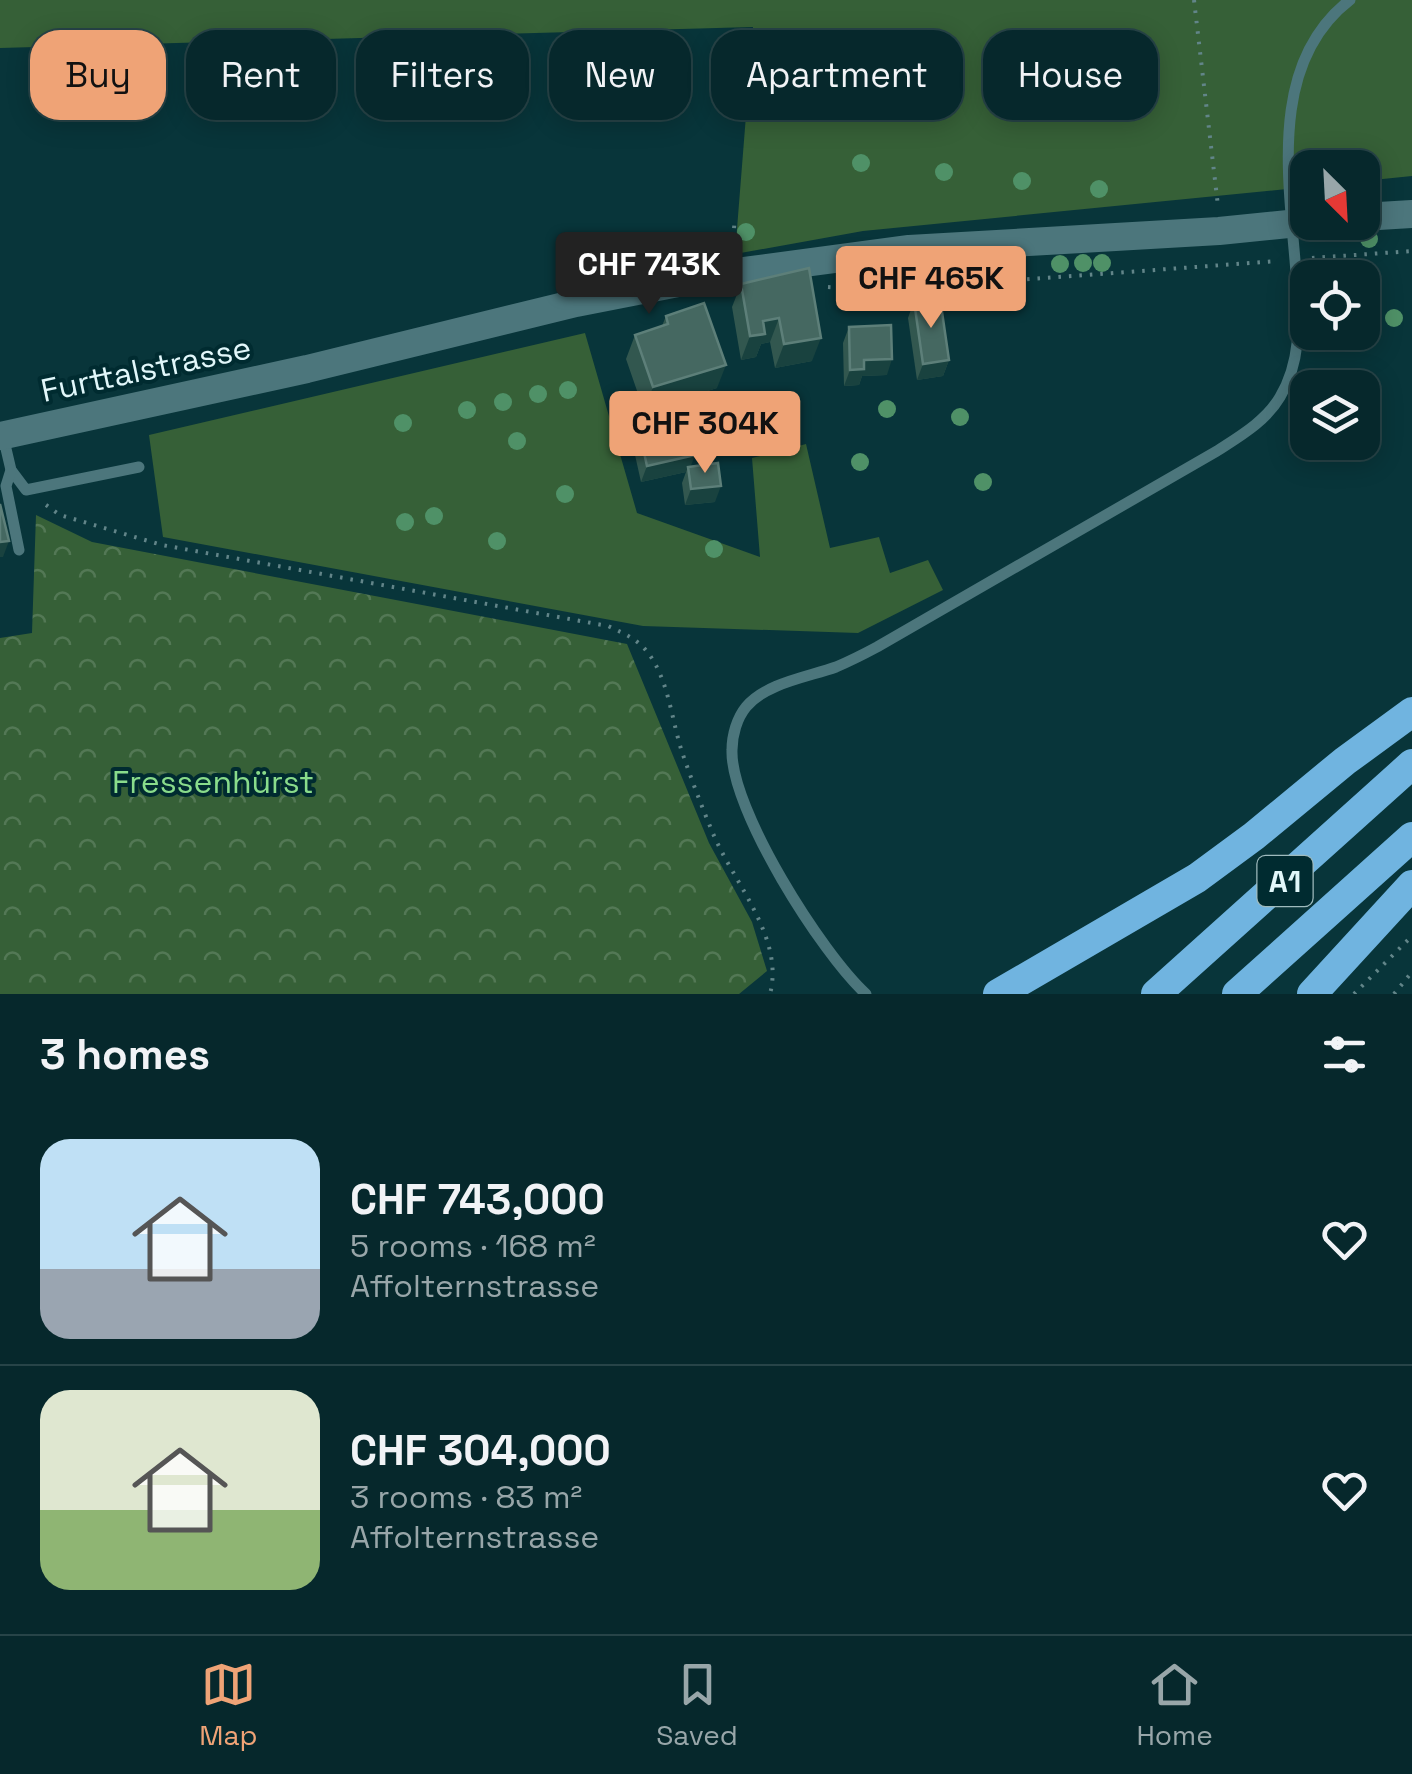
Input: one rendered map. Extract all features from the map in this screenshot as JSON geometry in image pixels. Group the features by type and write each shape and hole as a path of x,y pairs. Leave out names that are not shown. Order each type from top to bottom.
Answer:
{"highway":[{"path":"998,994 1197,878 1412,712"},
{"name":"A1","path":"1156,994 1412,764"},
{"name":"A1","path":"1238,994 1412,837"},
{"path":"1312,994 1412,885"}],"street":[{"path":"1380,216 1412,214"},
{"name":"Furttalstrasse","path":"2,436 308,369 576,303 729,273 909,249 1290,225"}],"lane":[{"path":"1293,150 1290,122 1295,80 1310,43 1333,13 1350,0"},
{"path":"866,994 811,924 752,820 736,781 732,750 737,723 747,706 760,695 839,666 877,647 1251,429 1280,398 1294,364 1299,332 1298,240"},
{"path":"2,436 11,470 26,490 138,467"},
{"path":"11,470 6,486 19,550"}],"path":[{"path":"1194,0 1213,142 1219,231"},
{"path":"819,286 880,290 1412,251"},
{"path":"26,490 60,515 162,546 608,626 636,639 652,658 660,676 713,834 745,894 774,964 770,994"},
{"path":"1354,994 1412,936"},
{"path":"1394,994 1412,972"}],"green space":[{"path":"0,0 1412,0 1412,176 1380,179 1380,150 1290,150 1290,189 863,231 735,254 746,120 963,120 963,30 753,30 753,27 529,33 529,30 356,30 356,38 336,39 336,30 186,30 186,43 166,43 166,30 30,30 30,47 0,48"},
{"path":"585,333 637,513 760,557 752,458 806,444 830,548 879,537 890,573 928,560 943,590 858,633 643,626 163,537 149,435"},
{"name":"Fressenhürst","path":"36,515 92,542 627,644 709,843 752,922 767,971 739,994 0,994 0,638 32,633"}],"building":[{"path":"809,268 821,338 784,344 779,318 763,321 765,334 750,336 741,284"},
{"path":"940,298 949,360 923,364 914,301"},
{"path":"704,303 726,365 653,387 635,335 668,324 666,316"},
{"path":"891,325 892,359 864,360 864,369 850,370 849,327"},
{"path":"685,410 695,455 647,466 637,421"},
{"path":"718,463 721,486 691,489 688,467"},
{"path":"0,504 9,541 0,542"}]}
